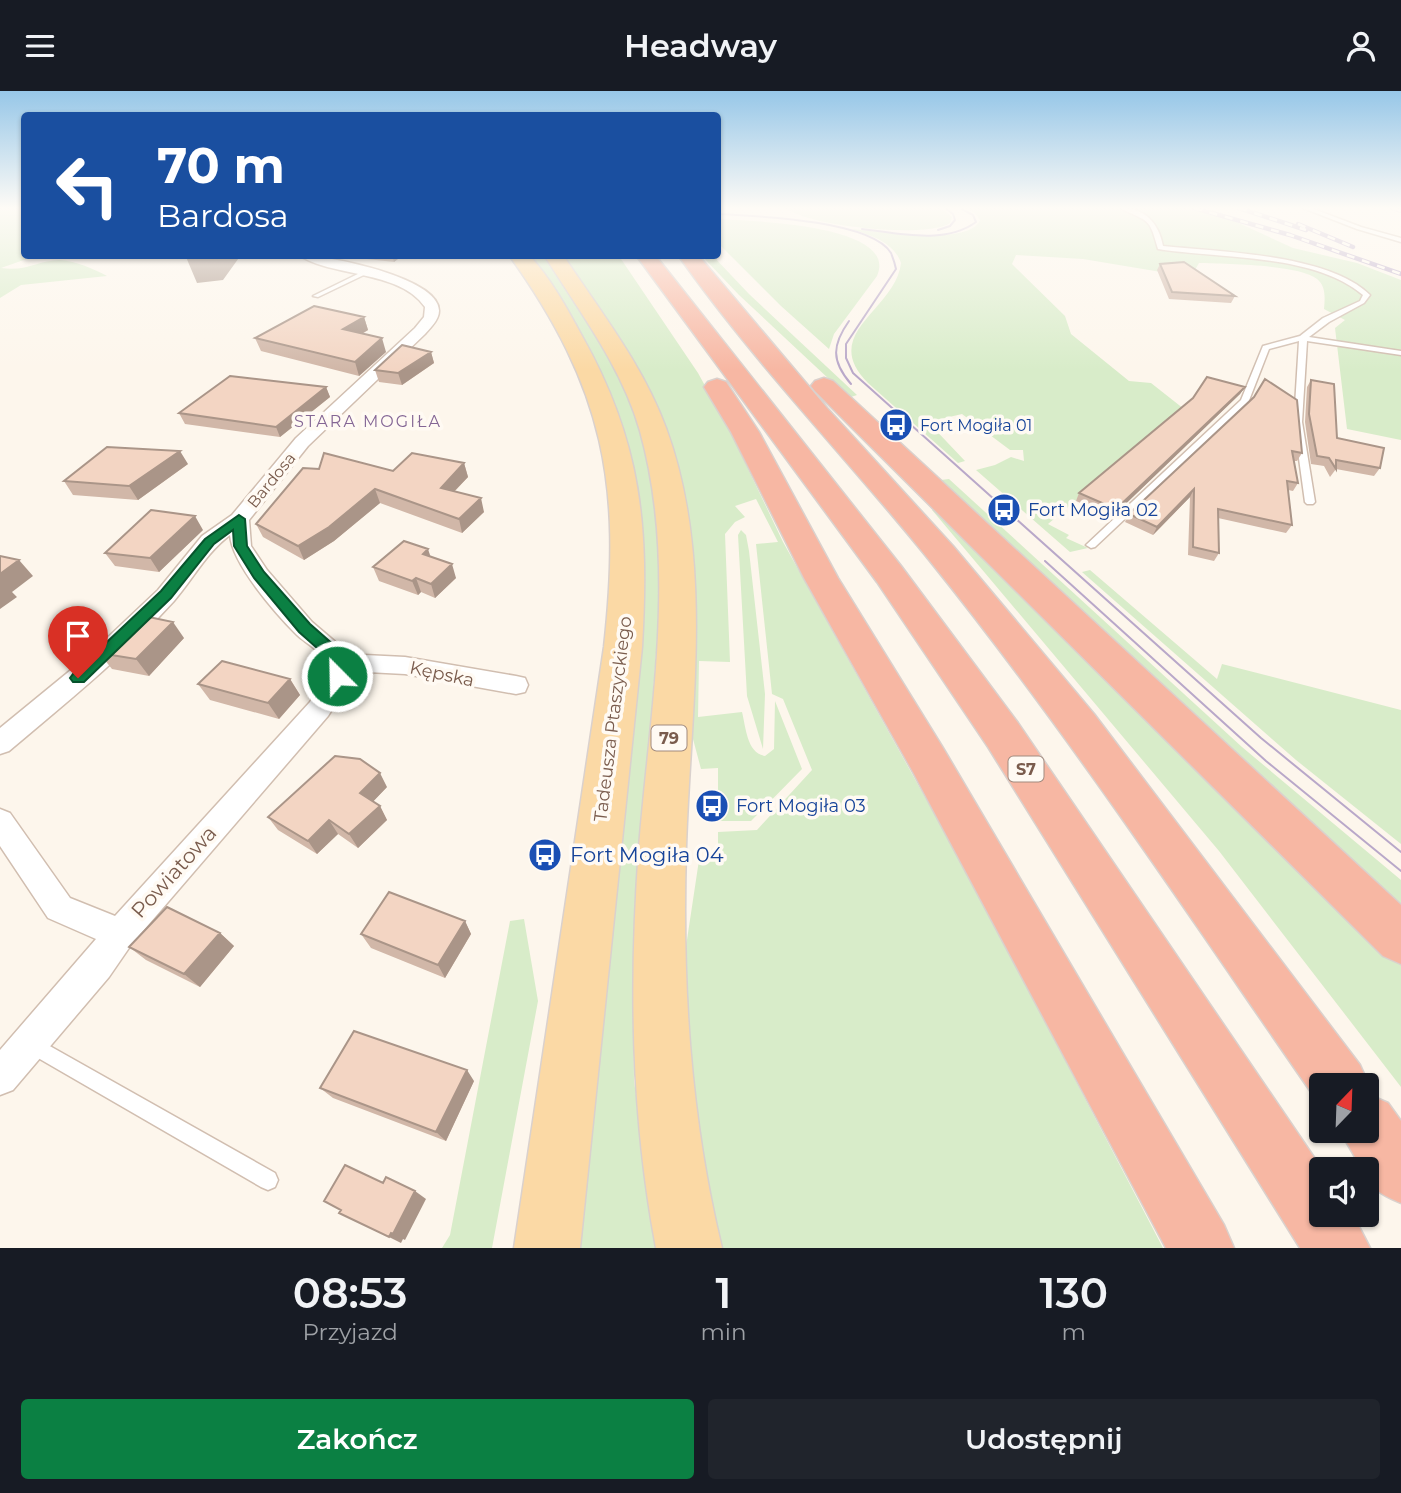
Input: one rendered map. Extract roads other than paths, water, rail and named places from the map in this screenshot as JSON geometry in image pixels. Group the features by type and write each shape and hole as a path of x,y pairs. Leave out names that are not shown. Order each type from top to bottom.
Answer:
{"highway":[{"name":"S7","path":"654,262 699,299 818,414 941,553 1079,725 1331,1073"},
{"name":"S7","path":"689,262 699,299 996,724 1102,882 1337,1248"},
{"path":"699,299 835,396 1401,939"},
{"path":"699,299 711,376 744,432 821,578 935,772 1201,1248"},
{"path":"1379,1141 1401,1173"}],"main road":[{"name":"Tadeusza Ptaszyckiego","path":"523,262 550,299 602,395 619,453 629,545 623,647 547,1248"},
{"name":"79","path":"558,262 639,393 659,450 672,514 676,562 675,633 657,978 659,1057 665,1123 689,1248"}],"street":[{"name":"Bardosa","path":"0,743 97,662 166,595 209,541 239,519 292,453 420,331 430,317 431,305 424,296 407,286 330,262"},
{"path":"239,519 241,546 259,575 304,628 331,651 337,663"},
{"name":"Kępska","path":"337,663 384,662 479,682 516,685"},
{"name":"Powiatowa","path":"0,1077 97,965 120,934 319,709 332,689 337,663"},
{"path":"0,822 59,908 120,934"}],"lane":[{"path":"1091,545 1245,401 1266,348 1303,338 1326,320 1362,302 1367,295 1348,279 1321,269 1267,262"},
{"path":"316,296 366,272"},
{"path":"1303,338 1401,353"},
{"path":"1303,338 1298,422 1310,502"},
{"path":"29,1043 268,1180"}],"tram line":[{"path":"894,262 896,269 846,344 846,358 853,373 1261,738 1401,852"},
{"path":"849,321 839,338 836,353 840,368 851,384"},
{"path":"1045,561 1266,761 1401,871"}],"railway":[{"path":"1367,262 1401,274"}],"place":[{"name":"Fort Mogiła 01","path":"896,425"},
{"name":"Fort Mogiła 02","path":"1004,510"},
{"name":"Fort Mogiła 03","path":"712,806"},
{"name":"Fort Mogiła 04","path":"545,855"}],"district":[{"name":"STARA MOGIŁA","path":"368,421"}]}
